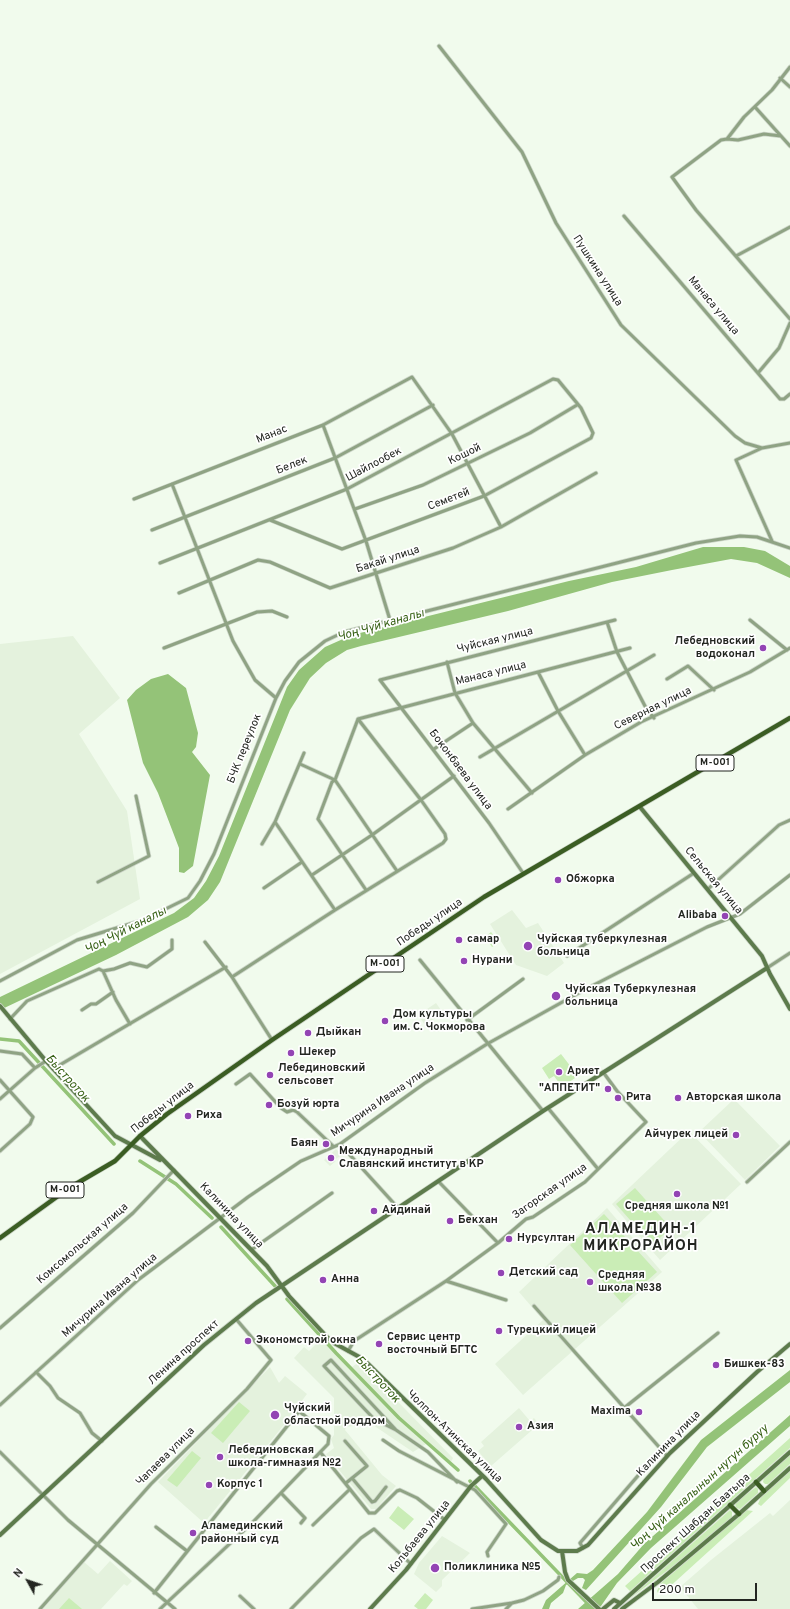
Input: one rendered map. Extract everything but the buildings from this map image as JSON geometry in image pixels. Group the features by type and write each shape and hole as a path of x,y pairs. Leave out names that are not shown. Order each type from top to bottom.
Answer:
{"main road":[{"name":"Победы улица","path":"0,1238 69,1188 115,1161 140,1136 167,1114 272,1040 522,873 640,807 790,718"},
{"name":"Сельская улица","path":"640,807 732,917 762,956 790,1009"},
{"name":"Ленина проспект","path":"0,1535 44,1496 204,1345 236,1318 400,1209 543,1111 767,968"},
{"name":"Калинина улица","path":"0,1006 46,1061 118,1139 164,1162"},
{"name":"Калинина улица","path":"140,1136 221,1218 283,1286"},
{"name":"Чолпон-Атинская улица","path":"283,1286 289,1296 328,1338 363,1359 482,1476 541,1540 550,1547 562,1551"},
{"name":"Калинина улица","path":"582,1548 593,1540 667,1456 757,1372 790,1344"},
{"name":"Проспект Шабдан Баатыра","path":"614,1609 790,1452"},
{"name":"Проспект Шабдан Баатыра","path":"622,1609 658,1582 790,1468"},
{"name":"Кольбаева улица","path":"370,1609 411,1564 471,1487 482,1476"},
{"path":"756,1482 764,1491"},
{"path":"730,1505 738,1514"},
{"path":"582,1548 572,1552 562,1551 565,1572 568,1580 599,1609"},
{"path":"603,1609 614,1600 620,1603"}],"street":[{"name":"Пушкина улица","path":"439,46 522,152 556,223 621,325 735,436 745,443 762,448 790,443"},
{"path":"727,139 736,126 772,90 790,67"},
{"path":"780,78 790,87"},
{"path":"755,107 790,146"},
{"path":"781,136 764,134 738,140 721,140 672,177 696,210 790,319"},
{"name":"Манаса улица","path":"624,216 780,399 784,399 790,394"},
{"path":"736,256 789,229"},
{"path":"758,373 779,348 790,324"},
{"name":"Манас","path":"134,499 323,425 412,377 432,405"},
{"name":"Шайлообек","path":"160,563 347,489 553,379 558,380 577,405"},
{"path":"432,405 452,434 501,527"},
{"name":"Белек","path":"152,530 186,518 335,458 432,405"},
{"name":"Кошой","path":"355,509 423,485 467,465 530,434 577,405"},
{"name":"Семетей","path":"270,520 342,549 366,541 484,496 592,437 593,433 581,408 577,405"},
{"path":"323,425 355,509 377,573 390,620"},
{"path":"762,448 736,460 772,541"},
{"name":"Бакай улица","path":"179,593 258,560 270,562 330,588 453,548 501,527 596,473"},
{"path":"172,484 198,548 233,642 255,680 276,698"},
{"name":"БЧК переулок","path":"0,981 77,940 143,920 188,898 200,881 214,854 276,698 299,662 325,641 344,632 696,543 740,536 757,537 790,548"},
{"path":"164,648 257,612 265,610 272,611 287,617"},
{"name":"Чуйская улица","path":"380,680 615,620"},
{"name":"Северная улица","path":"508,809 585,755 641,722 654,718 714,690 750,672 789,649 750,620"},
{"path":"607,622 617,652 646,708 654,718"},
{"name":"Манаса улица","path":"358,719 630,648"},
{"path":"480,757 558,712 626,670 654,655"},
{"path":"447,662 455,693 473,723 532,793"},
{"path":"667,679 688,666 714,690"},
{"path":"538,672 558,712 585,755"},
{"name":"Боконбаева улица","path":"380,680 489,823 522,873"},
{"path":"358,719 318,819 366,890"},
{"path":"232,977 366,890 443,843 446,839 445,834 421,800 358,719"},
{"path":"434,749 473,723"},
{"path":"262,844 276,822 304,753"},
{"path":"300,764 334,781 397,871"},
{"path":"312,875 372,835 454,776"},
{"path":"98,882 149,856 136,796"},
{"path":"708,889 779,825 790,820"},
{"path":"276,822 335,910"},
{"path":"264,888 302,862"},
{"path":"567,956 694,873"},
{"name":"Мичурина Ивана улица","path":"0,1405 138,1280 301,1161 340,1144 425,1083 487,1044 584,990 707,927 742,912 790,875"},
{"path":"103,971 130,963 147,967 172,949 172,940"},
{"path":"205,942 226,967 272,1040"},
{"path":"767,968 790,953"},
{"path":"420,960 543,1111"},
{"path":"54,1069 226,967"},
{"path":"10,1019 27,1001 99,968 103,971 130,1024"},
{"path":"468,1020 523,980"},
{"path":"82,1010 91,1004 96,1004 113,992"},
{"path":"0,1050 22,1054 36,1067"},
{"path":"0,1099 36,1067 46,1061"},
{"name":"Загорская улица","path":"348,1351 354,1341 446,1281 498,1243 526,1219 533,1217 585,1182 646,1122 617,1091 603,1072"},
{"path":"236,1084 250,1074 281,1108 287,1112 295,1111 333,1146"},
{"path":"0,1080 33,1117 30,1124 0,1151"},
{"path":"548,1108 598,1169"},
{"path":"747,1182 790,1142"},
{"path":"340,1144 400,1209"},
{"name":"Комсомольская улица","path":"0,1328 134,1213 174,1170"},
{"path":"439,1182 498,1243"},
{"path":"251,1250 332,1193"},
{"path":"446,1281 506,1300"},
{"path":"534,1306 667,1456"},
{"name":"Чапаева улица","path":"40,1609 151,1484 247,1389 271,1360 236,1318"},
{"path":"624,1408 718,1333"},
{"path":"396,1430 332,1360 324,1366 374,1419 396,1430 428,1452 456,1482"},
{"path":"36,1372 50,1386 58,1398 80,1414 92,1433 102,1441"},
{"path":"154,1593 300,1411 330,1436 328,1444 321,1453 160,1609"},
{"path":"384,1440 399,1451 456,1482 471,1487 506,1524 488,1552 488,1556"},
{"path":"345,1441 367,1466 346,1483"},
{"path":"582,1548 580,1543 661,1449"},
{"path":"0,1452 34,1484 44,1496 97,1545 175,1609"},
{"path":"321,1453 372,1514 376,1513 397,1491 400,1490 417,1498 446,1521"},
{"path":"352,1478 372,1502 375,1501 386,1487"},
{"path":"313,1525 350,1489"},
{"path":"281,1493 306,1518 301,1522"},
{"path":"156,1527 187,1551"},
{"path":"291,1609 361,1538 374,1529 411,1564"},
{"path":"472,1609 512,1603 536,1595 554,1584 559,1577"},
{"path":"240,1596 254,1609"},
{"path":"506,1609 512,1603"}],"shaded area":[{"path":"703,547 744,547 765,551 790,566 790,578 757,563 731,559 612,582 508,611 361,646 347,650 326,663 310,678 290,710 220,882 208,900 188,917 116,955 0,1010 0,997 174,913 194,898 206,881 219,856 287,687 299,670 325,647 352,635 569,581 636,567"},
{"path":"73,636 120,698 79,734 127,811 140,899 0,974 0,644"},
{"path":"168,674 186,688 198,733 196,747 192,752 210,775 193,866 184,873 179,872 179,848 158,793 143,763 127,700 136,690 151,679"},
{"name":"Чуйская туберкулезная больница","path":"512,910 526,928 538,923 564,963 547,976 516,965 490,924"},
{"path":"491,932 499,942 492,947 485,937"},
{"path":"436,1003 443,1013 425,1025 418,1015"},
{"name":"Ариет","path":"561,1054 578,1076 562,1087 554,1076 549,1079 542,1068"},
{"name":"Айчурек лицей","path":"734,1099 780,1146 745,1180 699,1132"},
{"name":"Средняя школа №1","path":"689,1131 741,1184 660,1260 612,1204"},
{"name":"Международный Славянский институт в КР","path":"336,1149 342,1155 334,1160 336,1161 330,1166 324,1160"},
{"path":"635,1188 671,1228 652,1245 616,1204"},
{"name":"Средняя школа №38","path":"607,1208 662,1272 523,1395 495,1364 543,1320 519,1292"},
{"path":"604,1214 657,1272 622,1303 570,1245"},
{"name":"Быстроток","path":"321,1339 389,1410 426,1444 413,1452 373,1425 368,1424 346,1427 345,1430 382,1475 396,1486 376,1509 371,1509 326,1454 334,1448 331,1439 334,1435 334,1398 294,1358 304,1347 309,1351"},
{"path":"359,1362 453,1458 451,1462 401,1419 352,1367"},
{"name":"Лебединовская школа-гимназия №2","path":"270,1367 279,1383 285,1376 307,1394 279,1431 204,1523 158,1482"},
{"path":"790,1370 790,1382 707,1447 661,1507 586,1590 582,1588 585,1580 583,1578 578,1578 566,1585 563,1593 551,1603 549,1609 542,1609 546,1600 577,1573 587,1574 593,1570 647,1512 701,1440"},
{"path":"239,1402 250,1411 223,1443 211,1433"},
{"path":"519,1408 530,1421 534,1418 539,1424 491,1466 478,1451 484,1446 481,1442"},
{"path":"790,1415 790,1426 651,1548 617,1583 601,1606 597,1609 578,1609 618,1574 644,1544"},
{"path":"790,1438 790,1448 630,1591 625,1586"},
{"path":"192,1451 201,1458 177,1487 167,1480"},
{"path":"790,1455 790,1464 768,1484 765,1484 763,1482 764,1478"},
{"path":"790,1471 790,1478 761,1506 758,1504 761,1497"},
{"path":"756,1487 758,1489 758,1493 740,1509 736,1508 735,1503"},
{"path":"790,1500 790,1609 698,1609 680,1587 770,1513 773,1516"},
{"path":"398,1506 414,1519 404,1530 389,1518"},
{"path":"730,1510 732,1512 732,1517 672,1567 628,1600"},
{"path":"746,1510 753,1511 665,1591 658,1593 657,1591 660,1584"},
{"name":"Поликлиника №5","path":"442,1536 470,1553 442,1580 442,1586 436,1592 414,1574 419,1563"},
{"path":"110,1561 132,1581 127,1586 124,1584 101,1609 43,1609 84,1562 98,1574"},
{"path":"425,1593 433,1600 426,1609 418,1609 414,1606"},
{"path":"69,1598 82,1609 59,1609"}],"waterway":[{"name":"Быстроток","path":"0,1039 19,1041 114,1144"},
{"name":"Быстроток","path":"140,1161 176,1184 212,1218"},
{"name":"Быстроток","path":"221,1227 275,1286"},
{"name":"Быстроток","path":"287,1299 336,1353 399,1418 458,1470"},
{"name":"Быстроток","path":"470,1481 593,1609"}],"place":[{"name":"Лебедновский водоконал","path":"763,648"},
{"name":"Обжорка","path":"558,880"},
{"name":"Alibaba","path":"725,916"},
{"name":"самар","path":"459,940"},
{"name":"Чуйская туберкулезная больница","path":"528,946"},
{"name":"Нурани","path":"464,961"},
{"name":"Чуйская Туберкулезная больница","path":"556,996"},
{"name":"Дом культуры им. С. Чокморова","path":"385,1021"},
{"name":"Дыйкан","path":"308,1033"},
{"name":"Шекер","path":"291,1053"},
{"name":"Ариет","path":"559,1072"},
{"name":"Лебединовский сельсовет","path":"270,1075"},
{"name":"\"АППЕТИТ\"","path":"608,1089"},
{"name":"Рита","path":"618,1098"},
{"name":"Авторская школа","path":"678,1098"},
{"name":"Бозуй юрта","path":"269,1105"},
{"name":"Риха","path":"188,1116"},
{"name":"Айчурек лицей","path":"736,1135"},
{"name":"Баян","path":"326,1144"},
{"name":"Международный Славянский институт в КР","path":"331,1158"},
{"name":"Средняя школа №1","path":"677,1194"},
{"name":"Айдинай","path":"374,1211"},
{"name":"Бекхан","path":"450,1221"},
{"name":"Нурсултан","path":"509,1239"},
{"name":"Детский сад","path":"501,1273"},
{"name":"Анна","path":"323,1280"},
{"name":"Средняя школа №38","path":"590,1282"},
{"name":"Турецкий лицей","path":"499,1331"},
{"name":"Экономстрой окна","path":"248,1341"},
{"name":"Сервис центр восточный БГТС","path":"379,1344"},
{"name":"Бишкек-83","path":"716,1365"},
{"name":"Maxima","path":"639,1412"},
{"name":"Чуйский областной роддом","path":"275,1415"},
{"name":"Азия","path":"519,1427"},
{"name":"Лебединовская школа-гимназия №2","path":"220,1457"},
{"name":"Корпус 1","path":"209,1485"},
{"name":"Аламединский районный суд","path":"193,1533"},
{"name":"Поликлиника №5","path":"435,1568"}],"district":[{"name":"АЛАМЕДИН-1 МИКРОРАЙОН","path":"641,1238"}],"water label":[{"name":"Чоң Чүй каналы","path":"381,626"},
{"name":"Чоң Чүй каналы","path":"126,931"},
{"name":"Чоң Чүй каналынын нугун буруу","path":"700,1488"}]}
